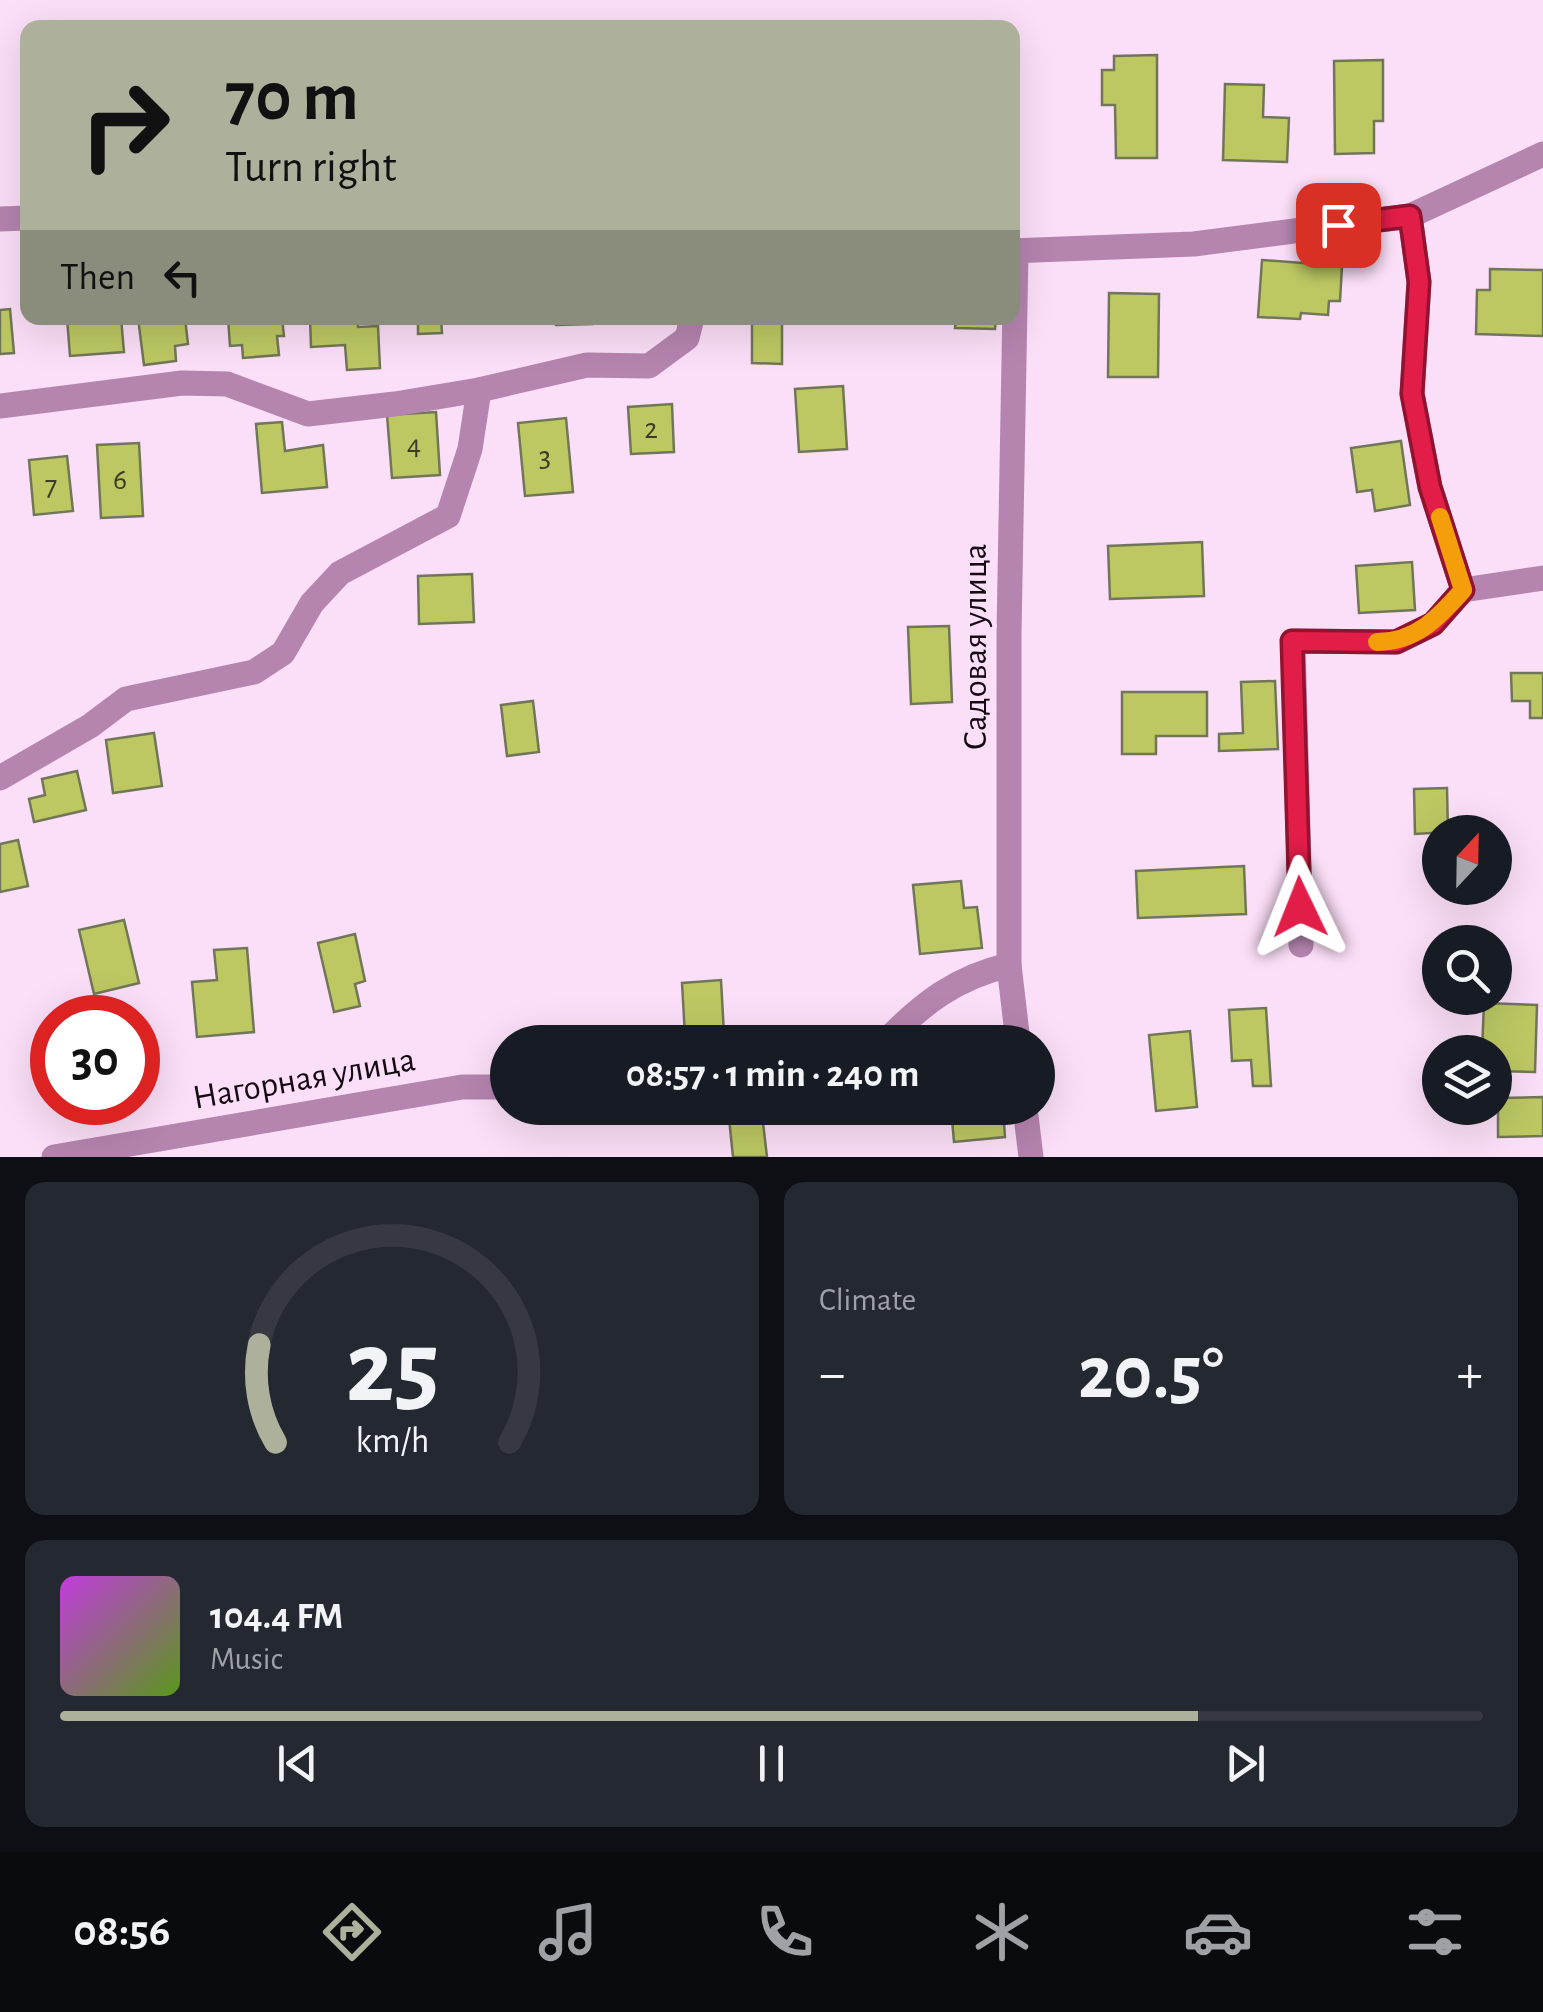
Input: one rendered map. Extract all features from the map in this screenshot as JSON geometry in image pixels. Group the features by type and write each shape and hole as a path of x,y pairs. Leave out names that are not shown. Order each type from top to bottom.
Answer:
{"street":[{"path":"1020,251 1194,244 1410,216 1543,154"},
{"path":"1410,216 1419,282 1412,394 1430,487 1463,590"},
{"path":"0,406 182,382 227,384 308,414 395,404 479,390 587,365 649,366 687,338 690,325"},
{"name":"Садовая улица","path":"1013,325 1009,965 1016,1025"},
{"path":"0,778 90,726 126,699 254,672 282,653 312,604 340,573 448,516 470,449 479,390"},
{"path":"1301,944 1292,641 1396,642 1433,624 1463,590 1543,578"},
{"path":"902,1025 921,1005 976,973 1009,965"},
{"name":"Нагорная улица","path":"54,1157 462,1088 490,1087"},
{"path":"1027,1125 1031,1157"}],"building":[{"path":"1157,55 1157,158 1116,158 1115,105 1102,105 1102,70 1114,70 1114,56"},
{"path":"1383,60 1383,121 1374,121 1374,153 1335,154 1334,61"},
{"path":"1225,84 1264,85 1263,117 1289,118 1287,162 1223,160"},
{"path":"1262,260 1342,266 1340,301 1329,301 1328,315 1301,313 1300,319 1258,317"},
{"path":"1490,269 1543,270 1543,336 1476,334 1477,290 1490,290"},
{"path":"1109,293 1159,294 1158,377 1108,377"},
{"path":"10,309 14,353 0,354 0,310"},
{"path":"68,325 122,325 124,352 70,356"},
{"path":"139,325 186,325 188,344 175,346 176,361 144,365"},
{"path":"228,325 283,325 284,336 277,336 279,355 243,358 242,345 230,346"},
{"path":"310,325 378,326 380,368 347,370 345,345 311,347"},
{"path":"418,325 441,325 442,333 418,334"},
{"path":"752,325 782,325 782,364 752,363"},
{"path":"955,325 995,325 995,329 955,328"},
{"path":"843,386 847,449 799,452 795,389"},
{"path":"672,404 674,452 631,454 628,407"},
{"path":"436,412 440,475 392,478 387,415"},
{"path":"566,418 573,492 525,496 518,423"},
{"path":"282,422 285,451 323,445 327,487 262,493 256,424"},
{"path":"1401,441 1410,505 1375,511 1372,490 1357,492 1351,448"},
{"path":"139,443 143,516 101,518 97,445"},
{"path":"67,456 73,511 34,515 29,460"},
{"path":"1202,542 1204,596 1110,599 1108,546"},
{"path":"1412,562 1415,610 1359,613 1356,566"},
{"path":"472,574 474,622 419,624 418,576"},
{"path":"949,626 952,702 911,704 908,627"},
{"path":"1511,673 1543,673 1543,718 1530,718 1530,701 1512,701"},
{"path":"1275,681 1278,749 1219,751 1219,734 1243,733 1241,682"},
{"path":"1122,692 1207,692 1207,736 1156,736 1156,754 1122,754"},
{"path":"533,701 539,752 507,756 501,705"},
{"path":"154,733 162,786 113,793 106,740"},
{"path":"77,771 86,810 34,822 29,799 45,795 42,779"},
{"path":"1447,788 1448,815 1422,815 1422,834 1415,834 1414,789"},
{"path":"18,840 28,886 0,892 0,844"},
{"path":"1244,866 1246,914 1138,918 1136,871"},
{"path":"961,881 964,908 977,907 982,948 920,954 913,885"},
{"path":"124,920 139,983 94,994 79,930"},
{"path":"355,934 365,981 355,984 360,1006 334,1012 318,943"},
{"path":"247,948 254,1032 197,1037 192,982 217,980 214,950"},
{"path":"721,980 724,1025 684,1025 682,983"},
{"path":"1512,1004 1537,1005 1535,1072 1512,1071 1512,1035 1483,1035 1484,1015 1512,1015"},
{"path":"1266,1008 1271,1086 1253,1086 1251,1060 1232,1061 1229,1010"},
{"path":"1190,1031 1197,1107 1156,1111 1149,1035"},
{"path":"1543,1097 1543,1136 1498,1137 1498,1125 1512,1125 1512,1098"},
{"path":"730,1125 763,1125 767,1157 733,1157"},
{"path":"952,1125 1004,1125 1005,1137 954,1142"}],"slow traffic":[{"path":"1377,642 1396,642 1433,624 1463,590 1440,517"}],"route":[{"path":"1300,907 1292,641 1396,642 1433,624 1463,590 1430,487 1412,394 1419,282 1410,216 1338,225"}]}
